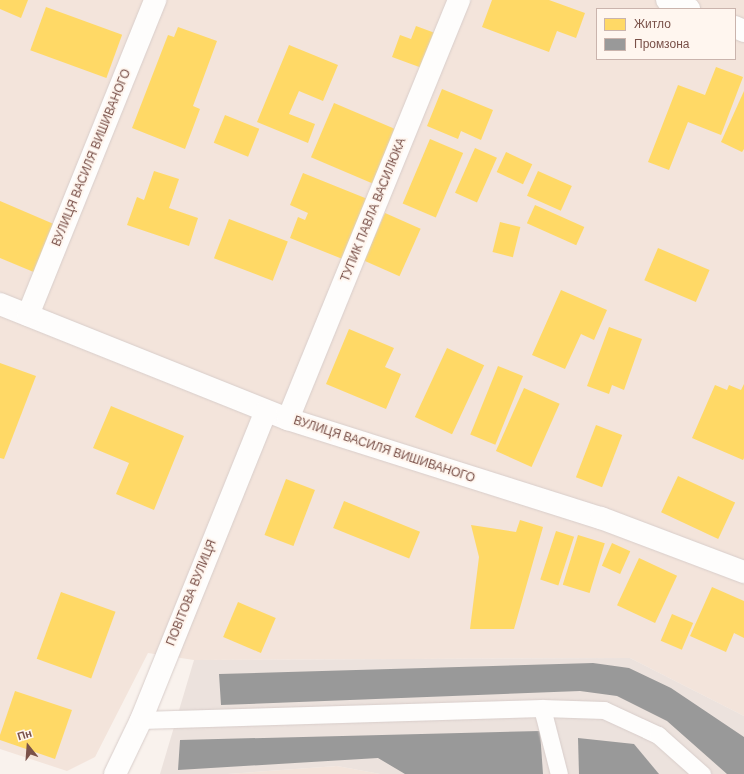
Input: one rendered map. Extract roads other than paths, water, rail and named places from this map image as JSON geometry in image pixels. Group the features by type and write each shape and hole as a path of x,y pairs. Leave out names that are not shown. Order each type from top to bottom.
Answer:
{"street":[{"name":"ВУЛИЦЯ ВАСИЛЯ ВИШИВАНОГО","path":"28,315 155,0"},
{"name":"ТУПИК ПАВЛА ВАСИЛЮКА","path":"288,419 459,0"},
{"path":"667,0 687,8"},
{"name":"ВУЛИЦЯ ВАСИЛЯ ВИШИВАНОГО","path":"0,304 288,419 601,518 744,572"},
{"name":"ПОВІТОВА ВУЛИЦЯ","path":"114,774 141,720 266,410"}],"lane":[{"path":"141,720 542,708 604,710 658,734 702,774"},
{"path":"542,708 559,774"}]}
